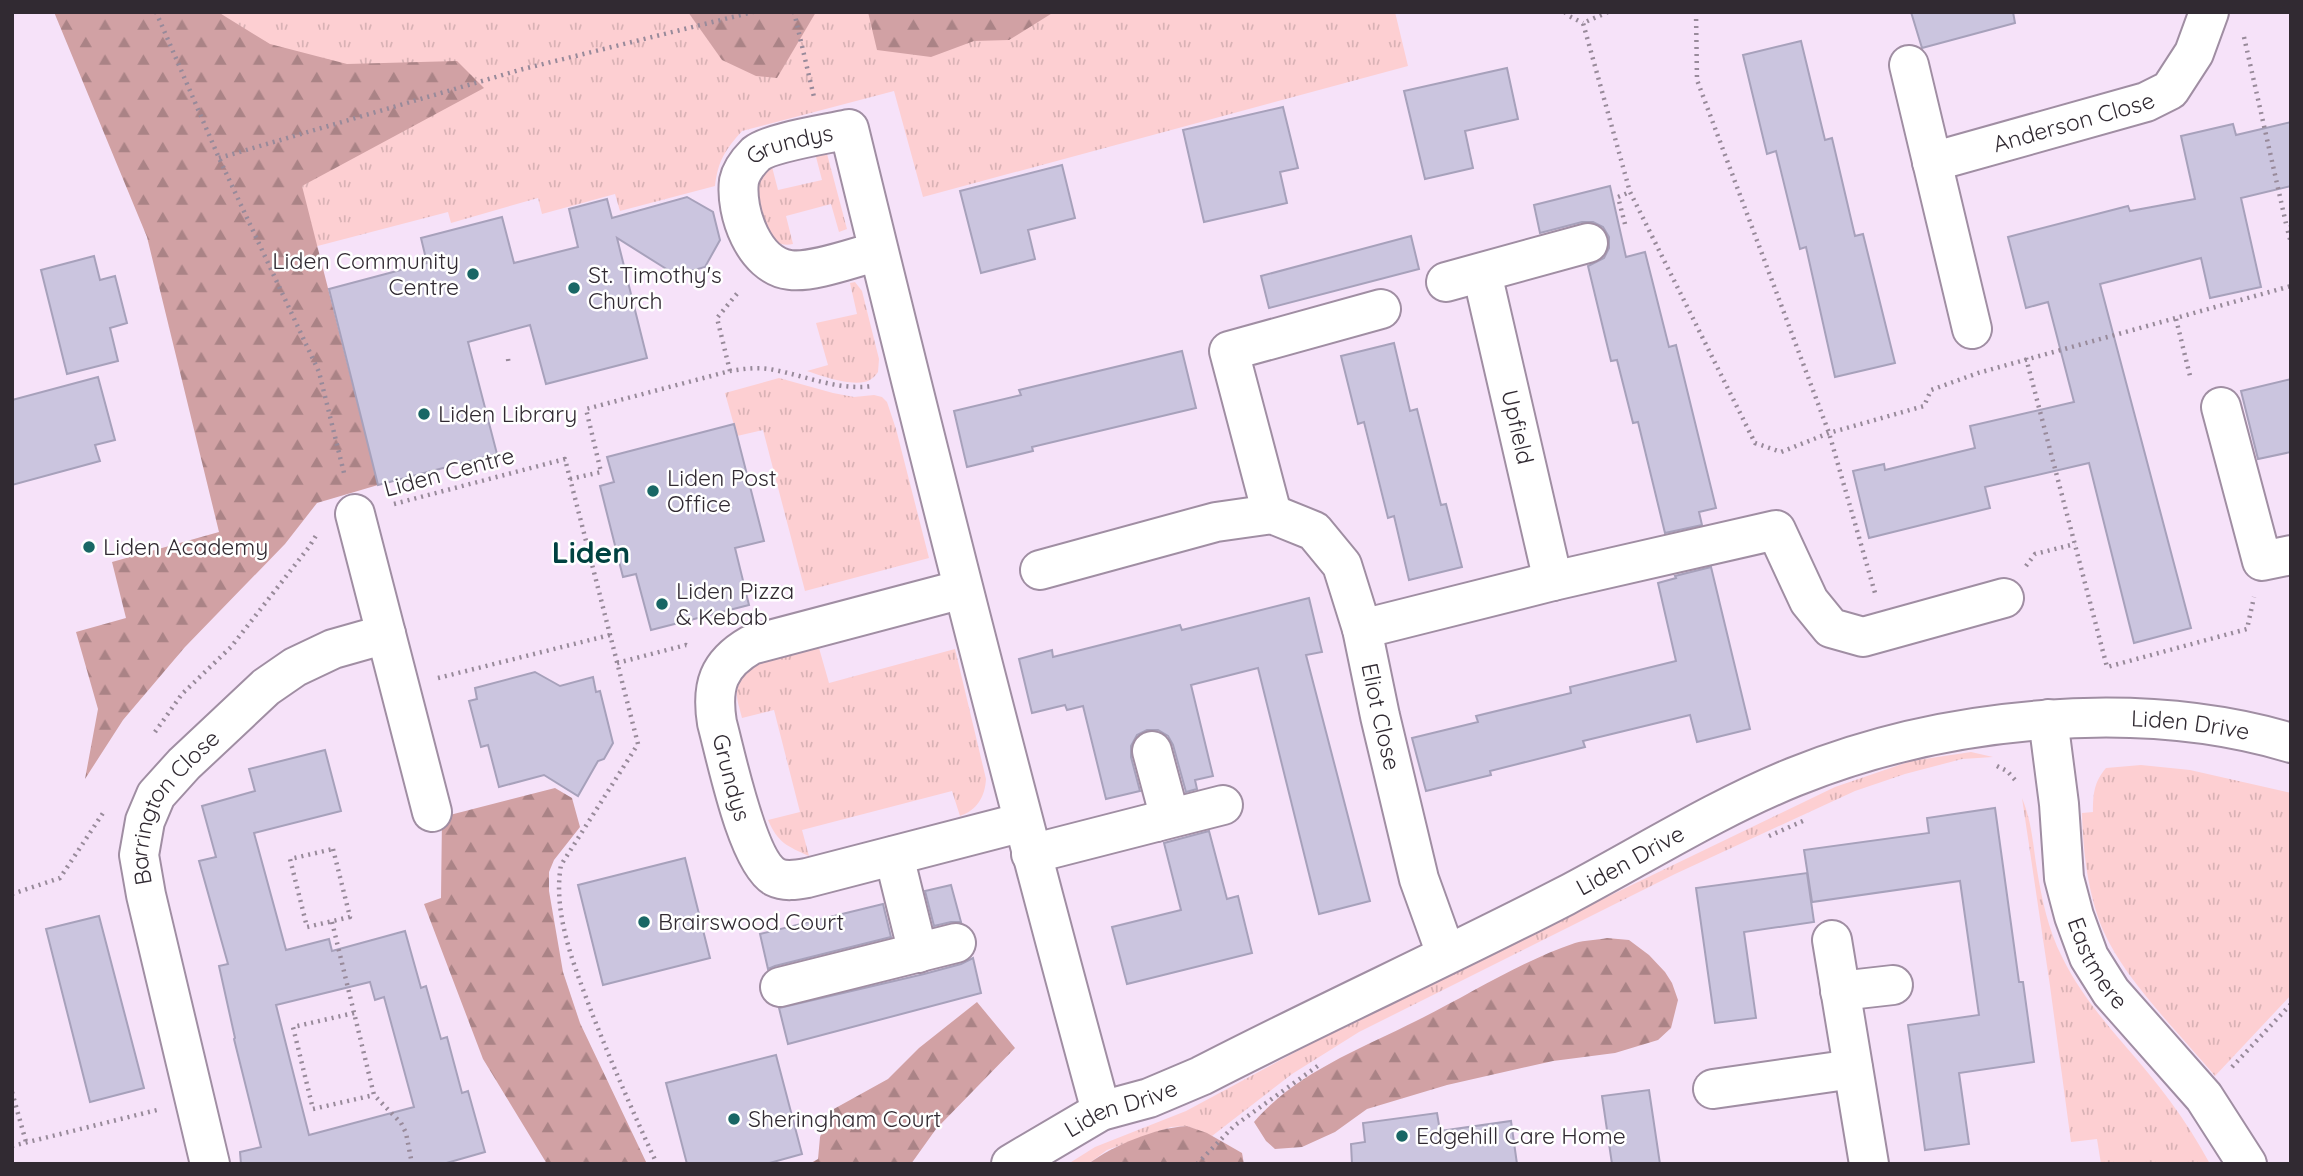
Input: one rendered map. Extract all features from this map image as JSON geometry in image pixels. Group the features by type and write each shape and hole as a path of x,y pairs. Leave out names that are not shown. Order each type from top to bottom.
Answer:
{"street":[{"name":"Anderson Close","path":"1932,162 2146,102 2170,90 2194,53 2225,19"},
{"path":"1909,65 1972,329"},
{"name":"Grundys","path":"764,258 749,237 739,197 740,178 747,164 758,152 772,146 849,129 963,589 1101,1111"},
{"name":"Upfield","path":"1553,581 1464,277 1588,243"},
{"path":"764,258 772,265 788,270 804,270 878,251"},
{"path":"1040,570 1216,522 1272,514 1229,351 1381,310"},
{"path":"2221,407 2276,558"},
{"path":"351,498 432,812"},
{"name":"Eliot Close","path":"1272,514 1314,531 1342,565 1362,629 1419,879 1447,954"},
{"path":"1362,629 1553,581 1776,530 1809,601 1831,628 1863,637 2004,598"},
{"path":"726,664 734,655 751,645 963,589"},
{"name":"Barrington Close","path":"210,1164 141,868 139,855 145,821 156,795 184,764 265,687 295,667 333,649 386,634"},
{"name":"Grundys","path":"726,664 716,688 717,723 747,832 762,863 774,876 790,881 894,856 1027,838"},
{"name":"Liden Drive","path":"1011,1164 1101,1111 1149,1098 1201,1076 1564,896 1737,803 1829,764 1906,741 2048,719 2121,718 2192,722 2255,733 2291,743"},
{"name":"Eastmere","path":"2048,719 2059,804 2064,878 2089,957 2111,992 2204,1097 2247,1164"},
{"path":"1152,751 1167,807 1156,822"},
{"path":"1027,838 1156,822 1223,805"},
{"path":"894,856 918,953"},
{"path":"1832,940 1869,1164"},
{"path":"780,987 956,943"},
{"path":"1840,992 1894,985"},
{"path":"1713,1088 1853,1069"}],"path":[{"path":"156,12 219,158 263,247 319,372 351,498"},
{"path":"219,158 523,69 753,12"},
{"path":"794,12 823,135"},
{"path":"1565,12 1583,23 1630,192 1755,443 1782,452 1829,433 1924,406 1931,390 2026,358 2291,286"},
{"path":"1583,23 1608,12"},
{"path":"1696,12 1696,80 1829,433 1885,631"},
{"path":"2225,19 2289,228 2291,243"},
{"path":"730,371 718,318 764,258"},
{"path":"2176,319 2196,398 2221,407"},
{"path":"2026,358 2107,667 2247,629 2276,558"},
{"path":"657,1164 605,1047 572,957 559,889 561,865 638,744 570,479 601,472 586,409 730,371 752,368 768,369 855,389 910,379"},
{"name":"Liden Centre","path":"351,498 565,459 570,479"},
{"path":"150,739 182,694 231,647 309,547 320,528"},
{"path":"2004,598 2035,554 2075,544"},
{"path":"400,688 610,635"},
{"path":"617,663 686,645 726,664"},
{"path":"1987,764 2007,771 2024,795 2029,809 2059,804"},
{"path":"12,894 60,878 108,804"},
{"path":"1758,841 1807,819"},
{"path":"333,849 350,917 332,922 306,927 290,859 333,849"},
{"path":"332,922 374,1095 401,1123 406,1133 412,1164"},
{"path":"2204,1097 2291,1004"},
{"path":"354,1013 293,1027 313,1109 374,1095"},
{"path":"1197,1164 1234,1126 1326,1059"},
{"path":"12,1092 26,1143"},
{"path":"12,1146 195,1101"}],"green space":[{"path":"54,12 218,12 270,44 347,64 457,61 484,88 302,186 378,485 317,503 285,544 185,647 123,720 85,779 98,709 76,632 126,618 112,562 219,532 147,237"},
{"path":"170,12 1395,12 1408,66 923,197 894,91 742,131 723,156 715,186 620,211 615,194 542,214 538,198 451,223 448,212 283,255"},
{"path":"688,12 816,12 777,78 756,76 722,60"},
{"path":"868,12 1054,12 1009,40 974,41 931,57 877,50"},
{"path":"826,150 847,229 839,232 831,204 786,216 793,244 779,243 770,235 764,222 756,191 757,178 771,163 778,190 822,180 815,153"},
{"path":"855,282 862,291 879,359 878,372 870,380 856,383 807,371 828,365 816,323 857,314 850,283"},
{"path":"779,378 854,397 874,395 887,402 929,558 805,591 763,430 737,436 725,393"},
{"path":"819,648 829,683 955,649 986,779 982,797 975,806 960,816 952,791 802,830 809,856 780,839 768,820 800,812 774,710 742,718 737,691 748,670 758,664 783,655"},
{"path":"1971,752 1993,757 1962,759 1855,791 1675,874 1359,1032 1292,1074 1212,1136 1187,1126 1171,1127 1107,1150 1088,1164 1068,1164 1095,1147 1186,1111 1441,977 1835,787 1911,761"},
{"path":"2141,765 2190,770 2291,793 2291,995 2215,1076 2124,968 2103,930 2090,887 2082,813 2093,812 2095,788 2106,768"},
{"path":"555,788 572,798 580,827 554,860 549,872 549,891 563,972 580,1023 647,1164 547,1164 483,1059 424,904 441,898 442,817"},
{"path":"2022,798 2030,825 2046,914 2062,957 2099,1015 2176,1109 2210,1164 2101,1164 2097,1139 2071,1142"},
{"path":"1607,938 1629,940 1649,955 1672,983 1678,1000 1671,1028 1658,1040 1615,1053 1553,1061 1447,1085 1367,1109 1335,1132 1302,1147 1275,1149 1266,1141 1254,1122 1289,1089 1351,1052 1554,951 1583,941"},
{"path":"977,1002 1015,1048 936,1129 911,1164 809,1164 818,1159 820,1137 832,1110 888,1079 919,1048"},
{"path":"1187,1126 1207,1133 1242,1153 1244,1164 1088,1164 1135,1139 1162,1130"}],"building":[{"path":"1911,12 2013,12 2015,23 1922,48"},
{"path":"1801,41 1825,140 1832,138 1855,236 1863,234 1895,363 1835,377 1806,247 1800,249 1776,151 1767,154 1743,55"},
{"path":"1507,68 1518,119 1465,131 1473,168 1425,179 1404,91"},
{"path":"1283,107 1298,168 1280,172 1287,203 1204,222 1183,130"},
{"path":"2291,122 2291,186 2241,198 2261,287 2210,298 2201,258 2100,284 2191,628 2134,643 2089,463 1985,487 1990,508 1869,538 1853,471 1884,464 1885,470 1975,448 1970,426 2074,402 2048,302 2026,308 2008,237 2128,206 2130,211 2195,199 2181,136 2233,124 2236,135"},
{"path":"1062,165 1075,218 1028,230 1035,259 981,273 960,191"},
{"path":"1610,186 1626,257 1645,252 1669,347 1676,345 1716,508 1699,512 1702,525 1665,533 1638,422 1633,423 1617,360 1611,361 1588,266 1604,258 1609,248 1609,237 1603,227 1593,222 1582,222 1540,233 1534,205"},
{"path":"687,197 713,212 720,240 705,267 676,275 617,238 647,358 546,384 530,325 468,342 497,454 378,485 329,289 427,263 421,238 502,217 514,263 578,247 569,209 607,199 612,218"},
{"path":"1411,236 1419,269 1269,308 1261,276"},
{"path":"94,256 100,280 115,276 127,323 110,328 118,361 67,374 41,270"},
{"path":"1394,343 1410,411 1417,409 1441,505 1446,504 1462,567 1409,580 1394,516 1388,518 1364,422 1358,424 1341,356"},
{"path":"1182,351 1196,408 1032,447 1033,451 967,467 954,411 1021,395 1019,390"},
{"path":"98,377 115,440 95,445 100,461 12,485 12,400"},
{"path":"2291,379 2291,452 2258,459 2241,391"},
{"path":"734,424 764,541 735,548 749,605 651,630 636,574 623,577 600,486 614,482 607,457"},
{"path":"1711,567 1750,729 1697,742 1690,715 1583,741 1585,747 1490,771 1491,775 1426,791 1412,738 1478,722 1476,716 1571,693 1570,687 1676,661 1658,583"},
{"path":"1309,598 1322,652 1306,655 1370,901 1319,914 1258,668 1191,685 1213,776 1195,780 1197,789 1186,792 1168,736 1158,730 1147,730 1137,735 1131,746 1131,757 1140,791 1106,799 1083,706 1067,710 1065,705 1032,713 1019,659 1052,650 1053,657 1180,625 1182,630"},
{"path":"535,672 560,686 593,677 596,692 600,691 613,743 604,759 598,761 578,796 544,775 499,787 488,745 481,747 469,701 477,699 475,688"},
{"path":"325,750 341,811 254,833 286,950 329,939 332,951 405,931 421,988 426,986 441,1039 447,1037 462,1093 468,1091 485,1152 443,1164 241,1164 240,1152 261,1147 219,966 228,964 199,861 216,857 202,806 255,791 249,769","holes":["370,982 375,1000 384,997 414,1107 309,1135 276,1005"]},
{"path":"1995,808 2019,982 2023,982 2034,1062 1959,1073 1969,1144 1925,1150 1908,1025 1979,1015 1960,881 1812,902 1804,850 1929,833 1927,818"},
{"path":"1209,831 1227,899 1238,896 1252,953 1127,984 1112,927 1181,910 1164,843"},
{"name":"Brairswood Court","path":"685,858 710,958 603,985 578,885"},
{"path":"1807,873 1814,922 1744,932 1756,1018 1715,1023 1696,888"},
{"path":"951,885 961,922 934,926 925,891"},
{"path":"883,904 891,937 768,969 760,934"},
{"path":"99,916 144,1088 90,1102 46,929"},
{"path":"973,958 981,993 788,1044 779,1008 924,974"},
{"name":"Sheringham Court","path":"776,1055 802,1154 766,1164 687,1164 666,1083"},
{"name":"Edgehill Care Home","path":"1649,1090 1660,1164 1612,1164 1602,1096"},
{"name":"Edgehill Care Home","path":"1437,1113 1440,1131 1511,1121 1517,1164 1352,1164 1351,1144 1365,1142 1363,1123"}],"place":[{"name":"Liden Community Centre","path":"473,274"},
{"name":"St. Timothy's Church","path":"574,288"},
{"name":"Liden Library","path":"424,414"},
{"name":"Liden Post Office","path":"653,491"},
{"name":"Liden Academy","path":"89,547"},
{"name":"Liden Pizza & Kebab","path":"662,604"},
{"name":"Brairswood Court","path":"644,922"},
{"name":"Sheringham Court","path":"734,1119"},
{"name":"Edgehill Care Home","path":"1402,1136"}],"district":[{"name":"Liden","path":"591,553"}]}
